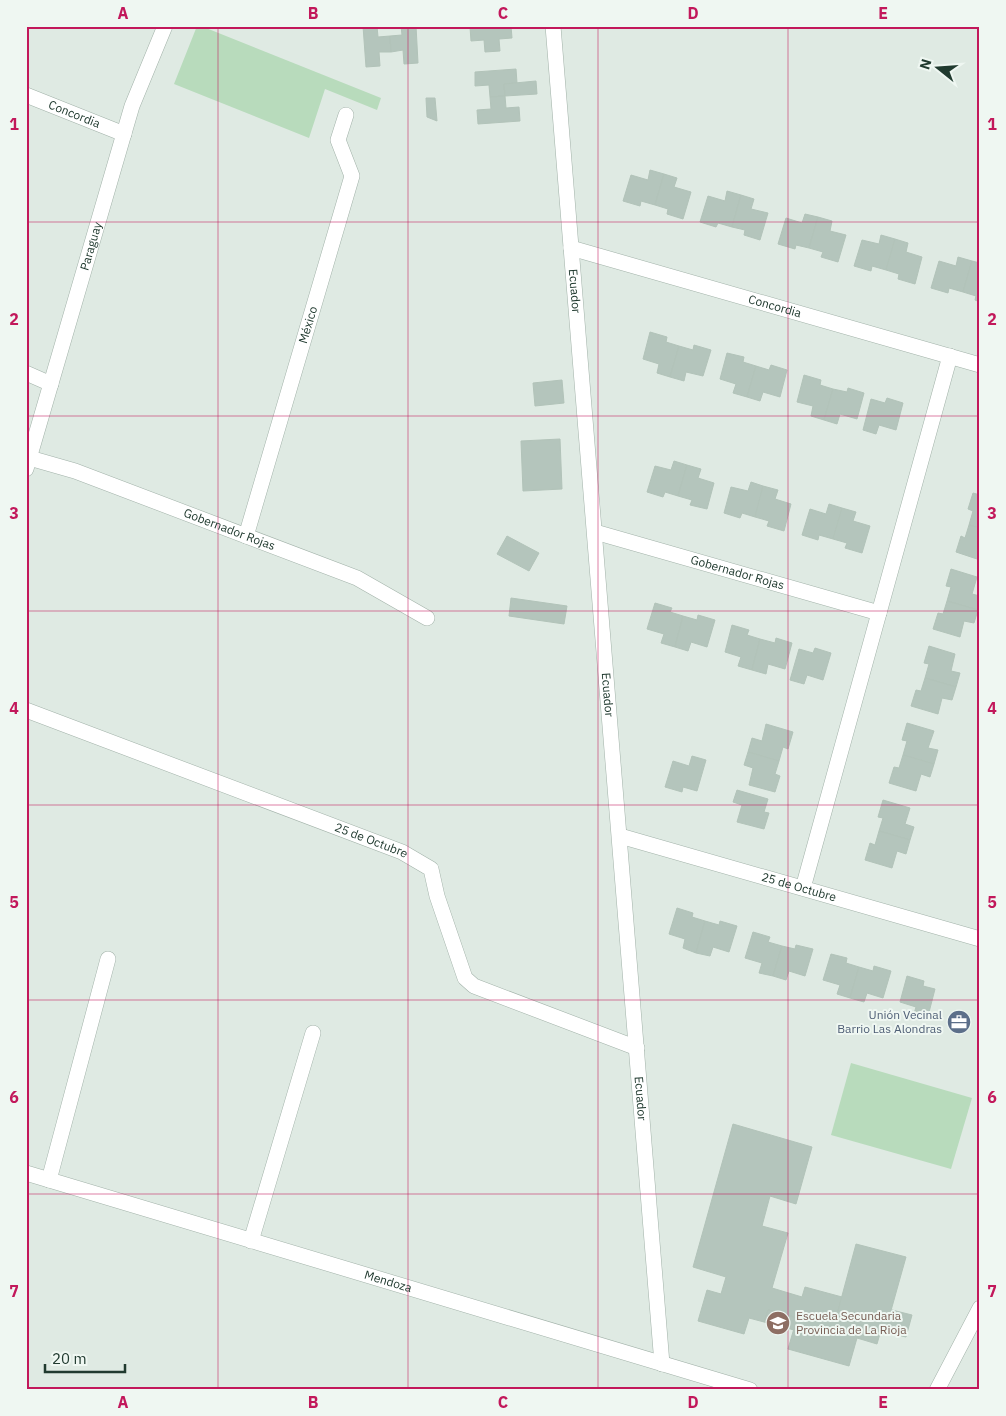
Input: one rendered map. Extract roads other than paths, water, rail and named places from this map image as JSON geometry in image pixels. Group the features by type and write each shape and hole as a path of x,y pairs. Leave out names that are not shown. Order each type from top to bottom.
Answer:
{"street":[{"name":"Paraguay","path":"27,462 132,106 164,26"},
{"name":"Ecuador","path":"554,26 662,1364"},
{"name":"Concordia","path":"26,95 124,134"},
{"name":"México","path":"246,536 352,176 338,140 346,114"},
{"name":"Concordia","path":"571,248 980,365"},
{"path":"803,888 950,356"},
{"path":"26,373 51,384"},
{"name":"Gobernador Rojas","path":"27,462 75,471 357,578 427,618"},
{"name":"Gobernador Rojas","path":"595,532 879,613"},
{"name":"25 de Octubre","path":"26,710 402,852 431,869 437,896 465,978 474,986 637,1048"},
{"name":"25 de Octubre","path":"620,836 980,939"},
{"path":"49,1180 108,959"},
{"path":"251,1240 313,1033"},
{"name":"Mendoza","path":"26,1173 750,1390"},
{"path":"937,1390 980,1308"}],"place":[{"name":"Unión Vecinal Barrio Las Alondras","path":"959,1022"},
{"name":"Escuela Secundaria Provincia de La Rioja","path":"778,1323"}]}
